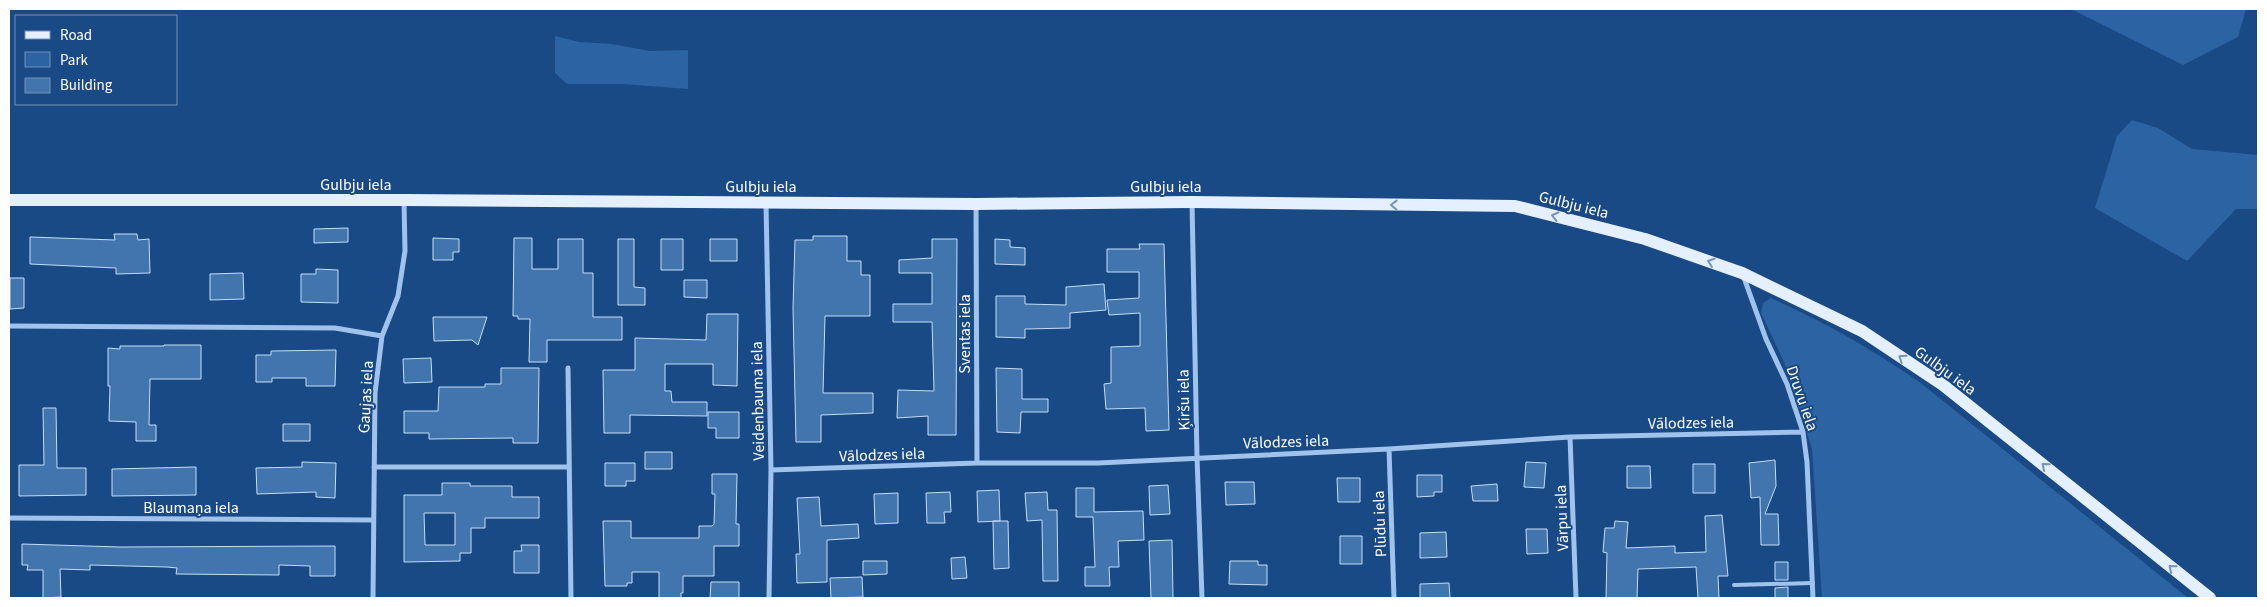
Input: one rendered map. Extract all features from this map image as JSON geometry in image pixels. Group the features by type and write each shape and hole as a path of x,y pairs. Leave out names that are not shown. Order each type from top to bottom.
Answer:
{"main road":[{"name":"Gulbju iela","path":"9,200 404,200 976,204 1192,202 1514,206 1645,239 1742,273 1862,330 1943,385 2210,598"}],"street":[{"name":"Gaujas iela","path":"373,598 372,520 375,393 382,336 398,296 405,251 404,200"},
{"name":"Ķiršu iela","path":"1192,202 1202,598"},
{"name":"Veidenbauma iela","path":"766,203 770,470 769,598"},
{"name":"Sventas iela","path":"976,204 977,463"},
{"name":"Druvu iela","path":"1742,273 1766,339 1787,384 1803,432 1807,462 1813,598"},
{"path":"9,326 335,328 382,336"},
{"path":"568,368 571,598"},
{"name":"Vālodzes iela","path":"770,470 977,463 1098,463 1389,449 1570,437 1803,432"},
{"name":"Vārpu iela","path":"1570,437 1576,598"},
{"name":"Plūdu iela","path":"1389,449 1394,598"},
{"path":"374,467 569,467"},
{"name":"Blaumaņa iela","path":"9,518 372,520"}],"lane":[{"path":"1734,585 1813,583"}],"green space":[{"path":"2071,9 2246,9 2238,37 2183,65"},
{"path":"555,36 579,42 612,44 650,51 688,50 688,89 623,84 567,84 555,73"},
{"path":"2132,120 2158,128 2192,149 2258,155 2258,209 2236,209 2187,261 2095,208 2117,136"},
{"path":"1771,298 1848,337 1922,384 2188,598 1822,598 1812,449 1784,362 1761,313 1763,303"}],"building":[{"path":"348,228 348,242 314,243 314,229"},
{"path":"114,234 137,234 138,240 149,239 150,273 116,274 116,268 30,264 30,237 115,240"},
{"path":"813,236 847,236 847,261 861,261 861,275 870,275 870,316 825,316 823,393 873,393 873,413 821,415 821,442 796,442 793,308 795,240 813,240"},
{"path":"433,238 459,239 459,252 453,252 453,260 433,260"},
{"path":"514,238 532,238 532,269 558,269 558,239 583,239 583,273 593,273 593,317 622,317 622,340 547,340 547,362 529,362 530,319 518,319 518,316 513,316"},
{"path":"618,239 634,239 634,287 645,288 645,305 618,305"},
{"path":"661,239 683,239 683,270 661,270"},
{"path":"710,239 737,239 737,261 710,261"},
{"path":"932,239 957,239 956,435 928,435 928,416 897,418 898,390 934,391 932,322 893,322 893,304 932,304 932,273 899,273 899,260 932,258"},
{"path":"995,239 1010,240 1010,247 1025,248 1025,265 995,264"},
{"path":"1139,244 1164,244 1169,430 1146,431 1145,408 1106,409 1104,384 1111,383 1111,347 1140,346 1140,313 1109,315 1107,300 1139,298 1139,272 1107,272 1107,249 1140,249"},
{"path":"316,269 338,270 338,303 301,302 301,274 316,274"},
{"path":"243,273 244,299 210,300 210,274"},
{"path":"10,278 24,278 24,308 10,309"},
{"path":"684,280 707,280 707,298 684,297"},
{"path":"1104,284 1106,310 1070,313 1070,328 1025,329 1025,338 996,337 996,296 1025,296 1025,304 1066,305 1066,287"},
{"path":"707,314 738,314 737,386 713,385 713,364 665,364 665,391 671,391 672,402 707,402 707,416 630,415 630,433 604,433 603,370 635,370 635,338 706,340"},
{"path":"433,317 487,317 478,345 472,340 434,341"},
{"path":"201,345 201,379 150,379 149,425 156,425 156,441 136,441 136,422 109,421 108,348 120,349 120,346"},
{"path":"336,350 335,386 306,386 306,378 272,378 272,382 256,382 256,355 271,355 271,351"},
{"path":"431,358 432,382 404,383 403,359"},
{"path":"501,368 539,368 538,443 513,443 513,438 429,439 429,433 404,433 404,411 438,411 439,387 485,387 485,384 501,384"},
{"path":"996,368 1022,369 1022,399 1048,399 1048,412 1021,412 1020,433 997,432"},
{"path":"43,408 56,408 57,468 86,468 86,495 19,496 19,465 44,465"},
{"path":"708,412 739,412 739,438 716,438 716,428 708,428"},
{"path":"283,424 310,424 310,441 283,441"},
{"path":"645,452 672,452 672,469 645,469"},
{"path":"1775,460 1776,486 1765,514 1778,514 1779,545 1761,545 1760,497 1751,498 1749,463"},
{"path":"302,462 336,463 335,498 316,497 316,492 257,494 256,468 302,467"},
{"path":"1526,462 1546,463 1544,488 1524,487"},
{"path":"605,463 635,463 635,481 626,481 626,486 605,486"},
{"path":"1693,464 1715,464 1715,493 1693,493"},
{"path":"1627,466 1650,466 1651,488 1627,488"},
{"path":"196,467 196,495 112,496 112,469"},
{"path":"712,474 737,474 736,524 739,524 739,546 714,546 714,576 683,576 683,593 681,593 681,598 659,598 659,572 632,572 632,583 627,583 627,586 605,586 603,521 631,521 631,538 699,538 699,526 712,526 714,524 715,494 712,494"},
{"path":"1417,475 1442,475 1442,492 1434,492 1434,496 1417,497"},
{"path":"1337,478 1360,478 1360,502 1338,502"},
{"path":"1225,482 1254,482 1255,504 1226,505"},
{"path":"442,483 470,483 470,486 512,486 512,497 539,497 539,518 485,518 485,528 471,528 471,553 460,553 460,561 404,562 404,495 442,495","holes":["424,513 455,513 455,545 425,545"]},
{"path":"1497,484 1498,501 1473,501 1471,486"},
{"path":"1168,485 1170,514 1150,515 1149,486"},
{"path":"1076,488 1094,488 1094,512 1143,511 1144,540 1118,541 1119,567 1109,567 1110,586 1085,586 1085,567 1095,567 1093,517 1076,517"},
{"path":"999,490 1000,521 978,522 977,491"},
{"path":"950,492 951,512 944,512 945,523 927,523 926,493"},
{"path":"1047,492 1048,510 1057,510 1058,581 1043,581 1042,520 1027,521 1025,493"},
{"path":"898,493 898,523 875,524 874,494"},
{"path":"819,497 821,526 858,524 859,538 827,540 827,582 797,583 796,554 800,554 797,498"},
{"path":"1722,515 1728,576 1718,576 1719,598 1698,598 1696,567 1638,569 1637,598 1606,598 1607,553 1603,552 1605,528 1614,528 1615,521 1628,522 1626,548 1675,546 1675,553 1706,552 1705,516"},
{"path":"993,521 1008,521 1009,568 994,569"},
{"path":"1526,529 1547,529 1548,553 1527,554"},
{"path":"1446,532 1447,557 1420,558 1420,533"},
{"path":"1340,536 1362,536 1362,564 1340,564"},
{"path":"1172,540 1173,598 1151,598 1149,541"},
{"path":"22,544 120,547 335,546 335,576 310,576 310,566 279,565 279,575 176,574 177,568 90,565 90,570 60,569 61,597 43,598 43,570 27,570 28,565 22,565"},
{"path":"521,545 539,545 539,573 514,573 514,551 522,551"},
{"path":"965,557 967,578 952,579 951,558"},
{"path":"863,561 887,561 887,574 863,575"},
{"path":"1230,561 1258,561 1258,565 1267,565 1267,585 1229,584"},
{"path":"1775,562 1788,562 1788,580 1775,580"},
{"path":"862,577 863,597 831,598 830,578"},
{"path":"711,582 739,582 739,598 710,598"},
{"path":"1449,583 1450,598 1420,598 1420,584"},
{"path":"1788,587 1788,598 1775,598 1775,588"}]}
